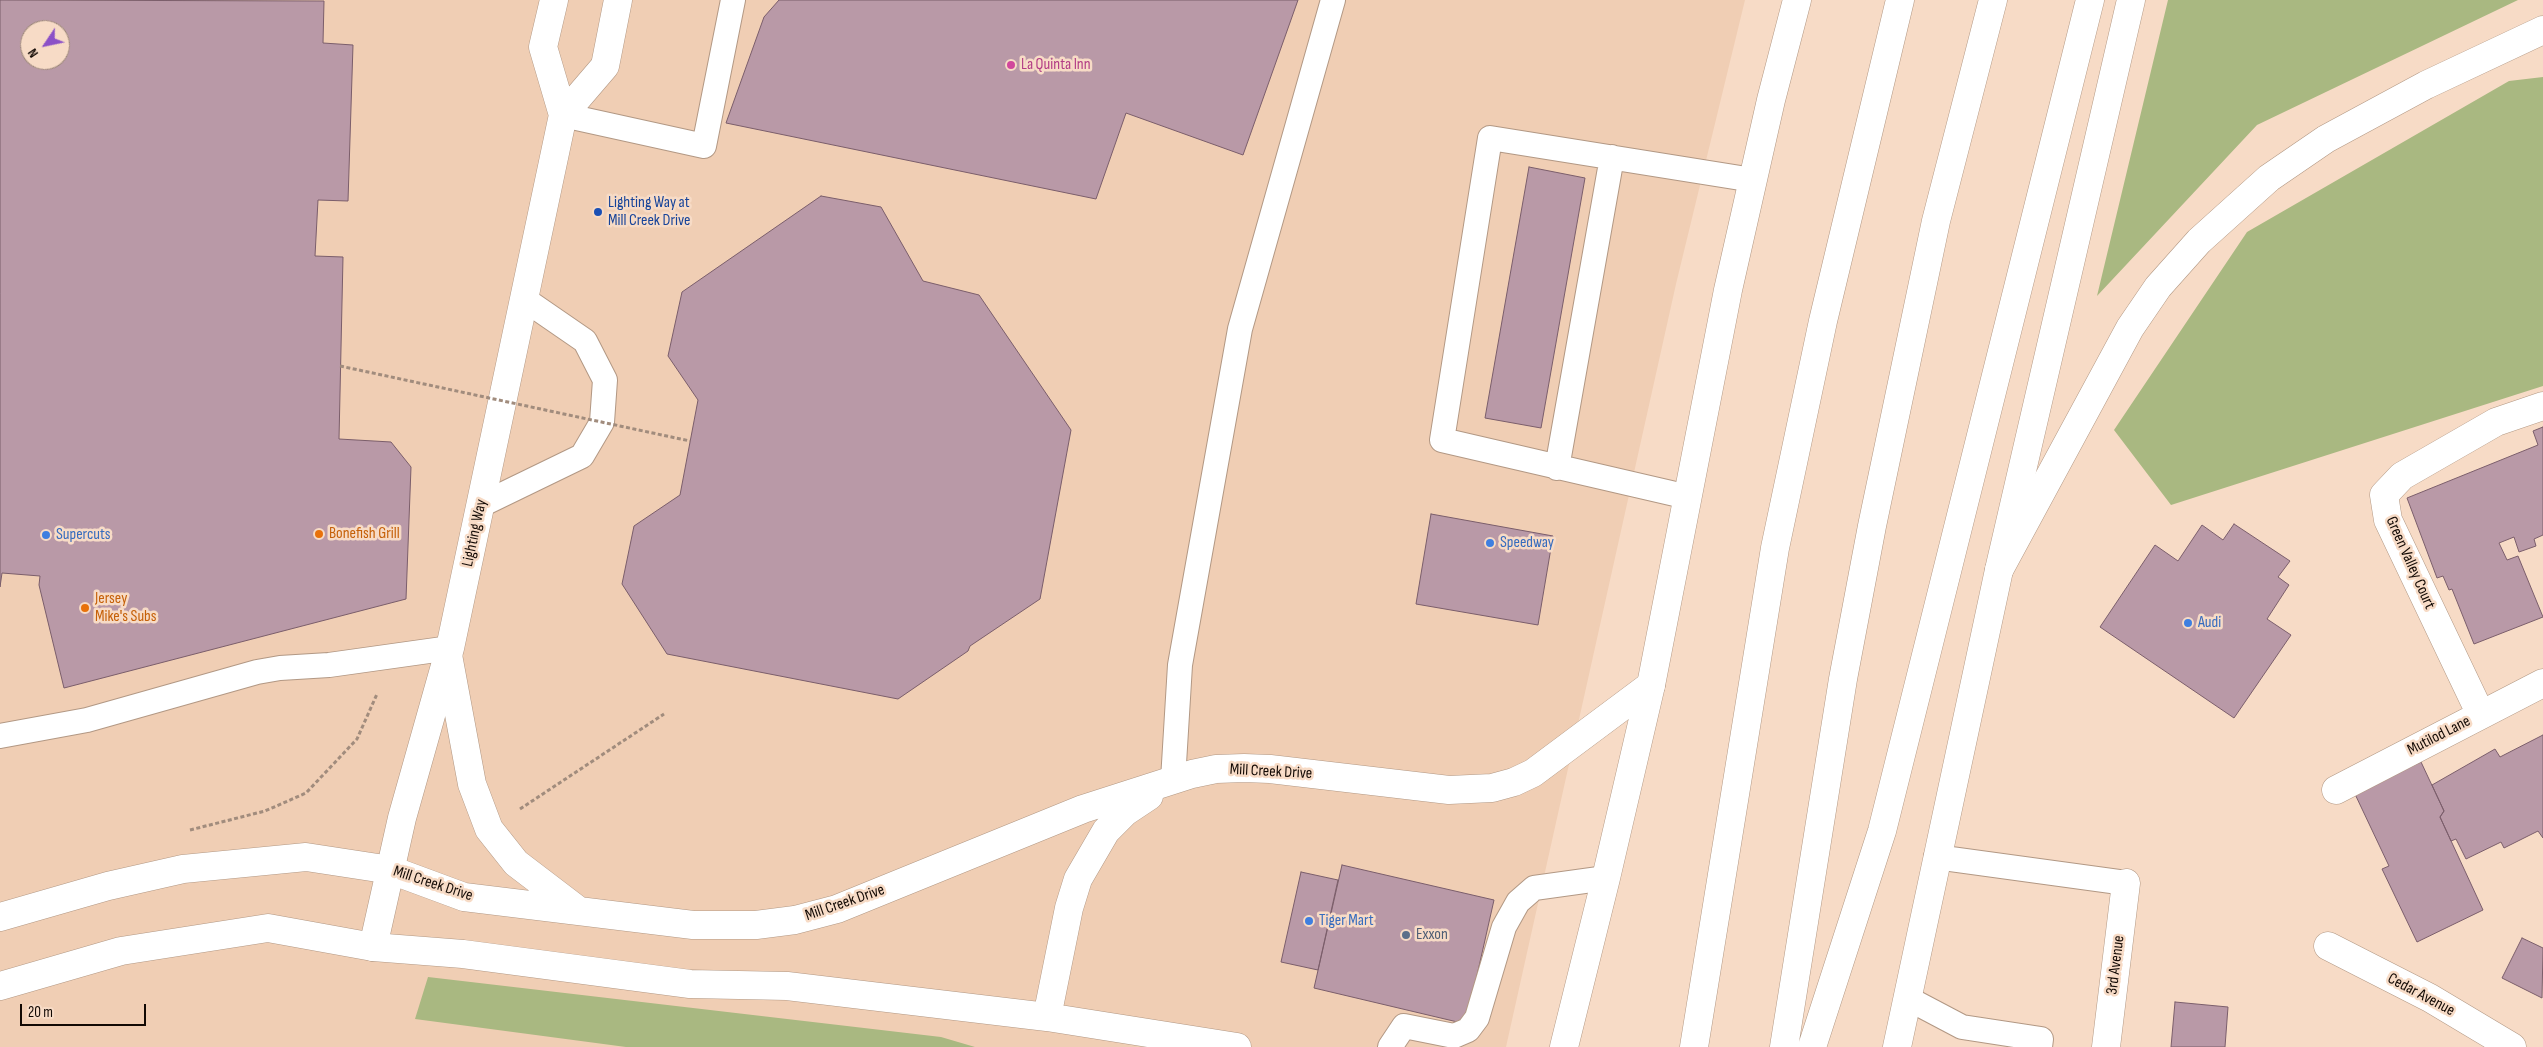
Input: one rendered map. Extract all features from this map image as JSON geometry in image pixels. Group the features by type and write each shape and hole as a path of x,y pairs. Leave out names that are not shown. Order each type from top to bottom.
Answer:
{"main road":[{"name":"Lighting Way","path":"373,947 402,818 449,651 563,115 543,47 554,0"},
{"name":"Lighting Way","path":"563,115 605,66 618,0"},
{"path":"1564,1047 1651,685 1728,290 1797,0"},
{"path":"1694,1047 1775,548 1823,321 1900,0"},
{"path":"1784,1047 1843,679 1874,516 1936,220 1993,0"},
{"path":"1812,1047 1882,831 2090,0"},
{"path":"1897,1047 1999,570 2131,0"},
{"path":"1999,570 2130,328 2158,287 2199,241 2269,178 2326,139 2403,97 2538,34"},
{"name":"Green Valley Court","path":"2480,715 2388,520 2384,495 2402,476 2496,422 2543,406"},
{"path":"449,651 472,784 489,830 516,863 580,912"},
{"name":"Mutilod Lane","path":"2336,790 2543,683"},
{"name":"Mill Creek Drive","path":"0,917 108,886 183,869 306,857 391,870 464,897 580,912 693,925 756,925 795,920 837,909 1083,809 1173,780 1216,769 1244,768 1443,789 1492,788 1514,782 1533,773 1651,685"},
{"path":"1047,1017 1069,908 1078,879 1106,831 1124,812 1173,780"},
{"name":"3rd Avenue","path":"2106,1047 2126,883"},
{"path":"0,986 120,951 268,928 373,947 463,954 690,984 787,986 1047,1017 1236,1047"},
{"name":"Cedar Avenue","path":"2328,946 2430,998 2512,1047"}],"lane":[{"path":"563,115 704,146 733,0"},
{"path":"1173,780 1180,665 1240,328 1333,0"},
{"path":"1688,497 1442,440 1490,138 1753,180"},
{"path":"1557,468 1612,157"},
{"path":"481,505 582,456 602,422 605,380 585,341 524,300"},
{"path":"0,736 87,720 257,672 449,651"},
{"path":"1936,858 2126,883"},
{"path":"1390,1047 1404,1026 1454,1036 1468,1030 1477,1018 1504,927 1518,902 1534,888 1606,878"},
{"path":"1907,998 1961,1037 2041,1039 2040,1047"}],"path":[{"path":"340,366 690,442"},
{"path":"188,830 265,811 306,793 357,739 379,688"},
{"path":"515,812 664,714"}],"shaded area":[{"path":"0,0 1745,0 1676,284 1506,1047 0,1047"}],"green space":[{"path":"2168,0 2518,0 2257,125 2097,296"},
{"path":"2543,77 2543,386 2171,505 2114,430 2247,232 2509,81"},
{"path":"428,977 941,1037 975,1047 626,1047 415,1019"}],"building":[{"path":"0,0 324,1 323,43 353,45 348,201 318,200 315,256 343,257 339,439 391,442 411,467 406,599 64,688 39,585 40,576 2,573 0,587"},
{"name":"La Quinta Inn","path":"779,0 1298,0 1243,155 1126,113 1096,199 726,123 764,17"},
{"path":"1529,167 1585,178 1541,428 1485,418"},
{"path":"821,196 881,207 923,281 979,295 1071,430 1040,599 970,646 968,651 898,699 667,654 622,584 634,526 680,495 698,400 668,356 682,292"},
{"path":"2543,427 2543,535 2534,539 2536,546 2519,552 2514,537 2499,543 2507,560 2518,556 2543,617 2474,644 2452,589 2449,590 2443,576 2437,578 2407,498 2538,445 2533,431"},
{"path":"1431,514 1553,536 1538,625 1416,604"},
{"name":"Audi","path":"2234,524 2290,561 2278,577 2289,585 2267,619 2291,635 2234,718 2100,627 2155,545 2178,561 2202,525 2223,540"},
{"path":"2543,735 2543,838 2538,831 2504,848 2501,842 2466,859 2456,839 2451,841 2440,817 2444,811 2432,785 2495,749 2500,757"},
{"path":"2421,762 2444,811 2440,817 2483,910 2417,942 2382,869 2389,866 2354,792"},
{"name":"Exxon","path":"1342,865 1494,900 1466,1024 1314,988"},
{"name":"Tiger Mart","path":"1301,872 1338,880 1318,970 1281,962"},
{"path":"2522,938 2543,948 2542,998 2502,978"},
{"path":"2175,1002 2228,1007 2225,1047 2171,1047"}],"place":[{"name":"La Quinta Inn","path":"1011,65"},
{"name":"Lighting Way at Mill Creek Drive","path":"598,212"},
{"name":"Bonefish Grill","path":"319,534"},
{"name":"Supercuts","path":"46,535"},
{"name":"Speedway","path":"1490,543"},
{"name":"Jersey Mike's Subs","path":"85,608"},
{"name":"Audi","path":"2188,623"},
{"name":"Tiger Mart","path":"1309,921"},
{"name":"Exxon","path":"1406,935"}]}
